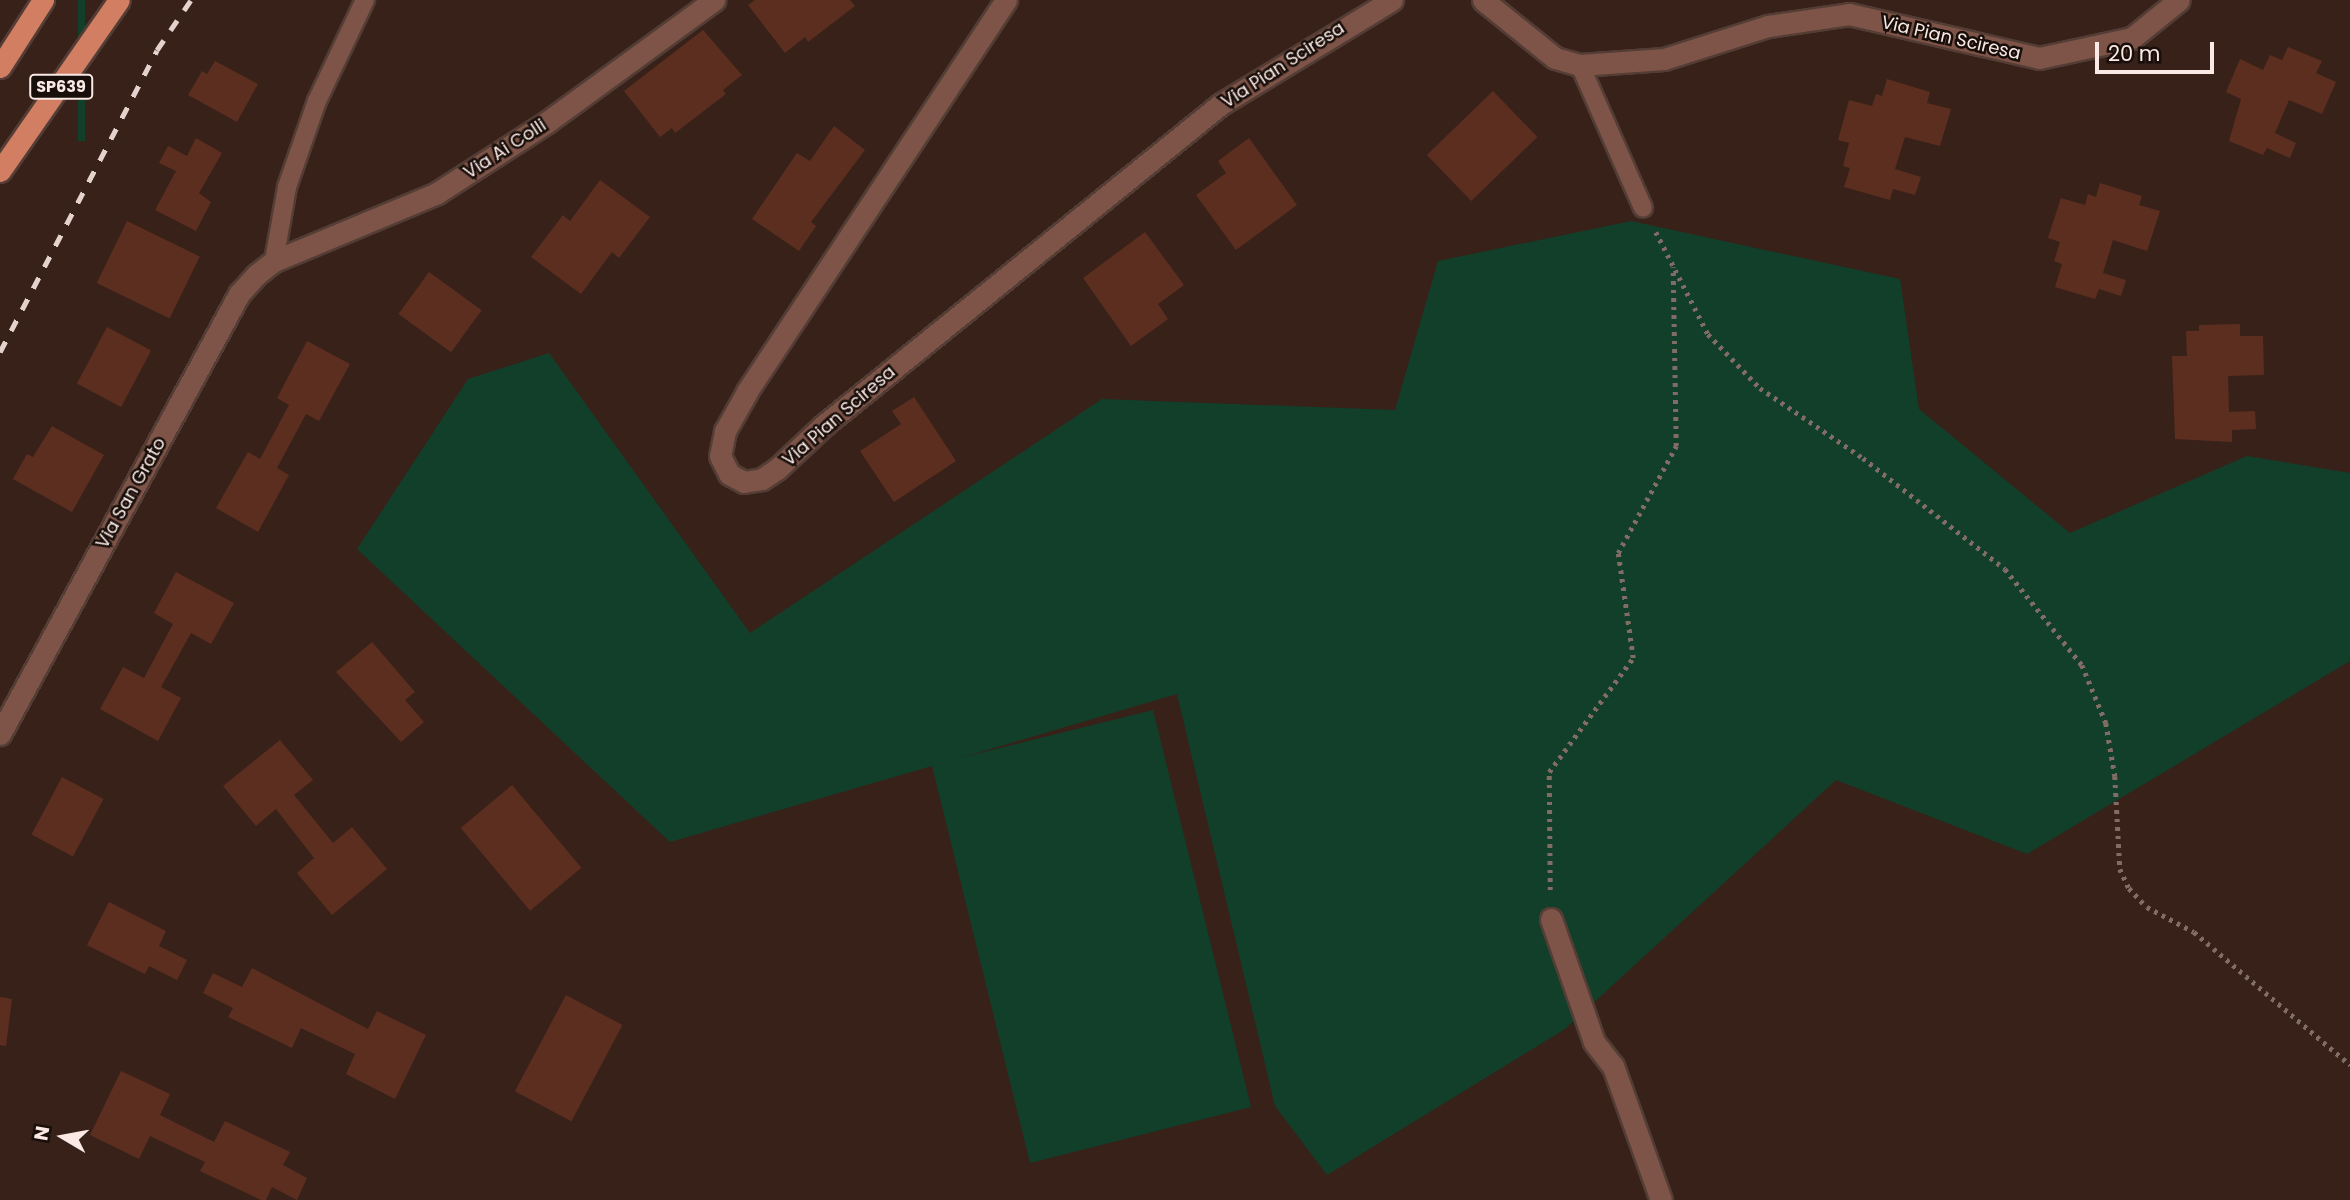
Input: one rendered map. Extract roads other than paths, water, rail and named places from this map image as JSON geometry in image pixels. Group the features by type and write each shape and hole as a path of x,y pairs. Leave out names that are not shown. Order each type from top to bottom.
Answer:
{"main road":[{"path":"0,67 43,0"},
{"name":"SP639","path":"0,172 118,0"}],"street":[{"name":"Via Ai Colli","path":"274,261 437,192 547,122 714,0"},
{"name":"Via Pian Sciresa","path":"1006,0 747,392 725,431 720,456 729,474 744,482 762,479 777,469 824,425 1221,104 1392,0"},
{"name":"Via Pian Sciresa","path":"1483,0 1555,58 1580,65 1664,59 1768,26 1849,14 2039,58 2132,38 2179,0"},
{"name":"Via San Grato","path":"0,734 239,294 274,261"},
{"path":"1551,919 1594,1042 1613,1066 1661,1200"}],"lane":[{"path":"274,261 287,187 317,102 365,0"},
{"path":"1580,65 1643,208"}],"railway":[{"path":"0,352 157,50 191,0"}]}
